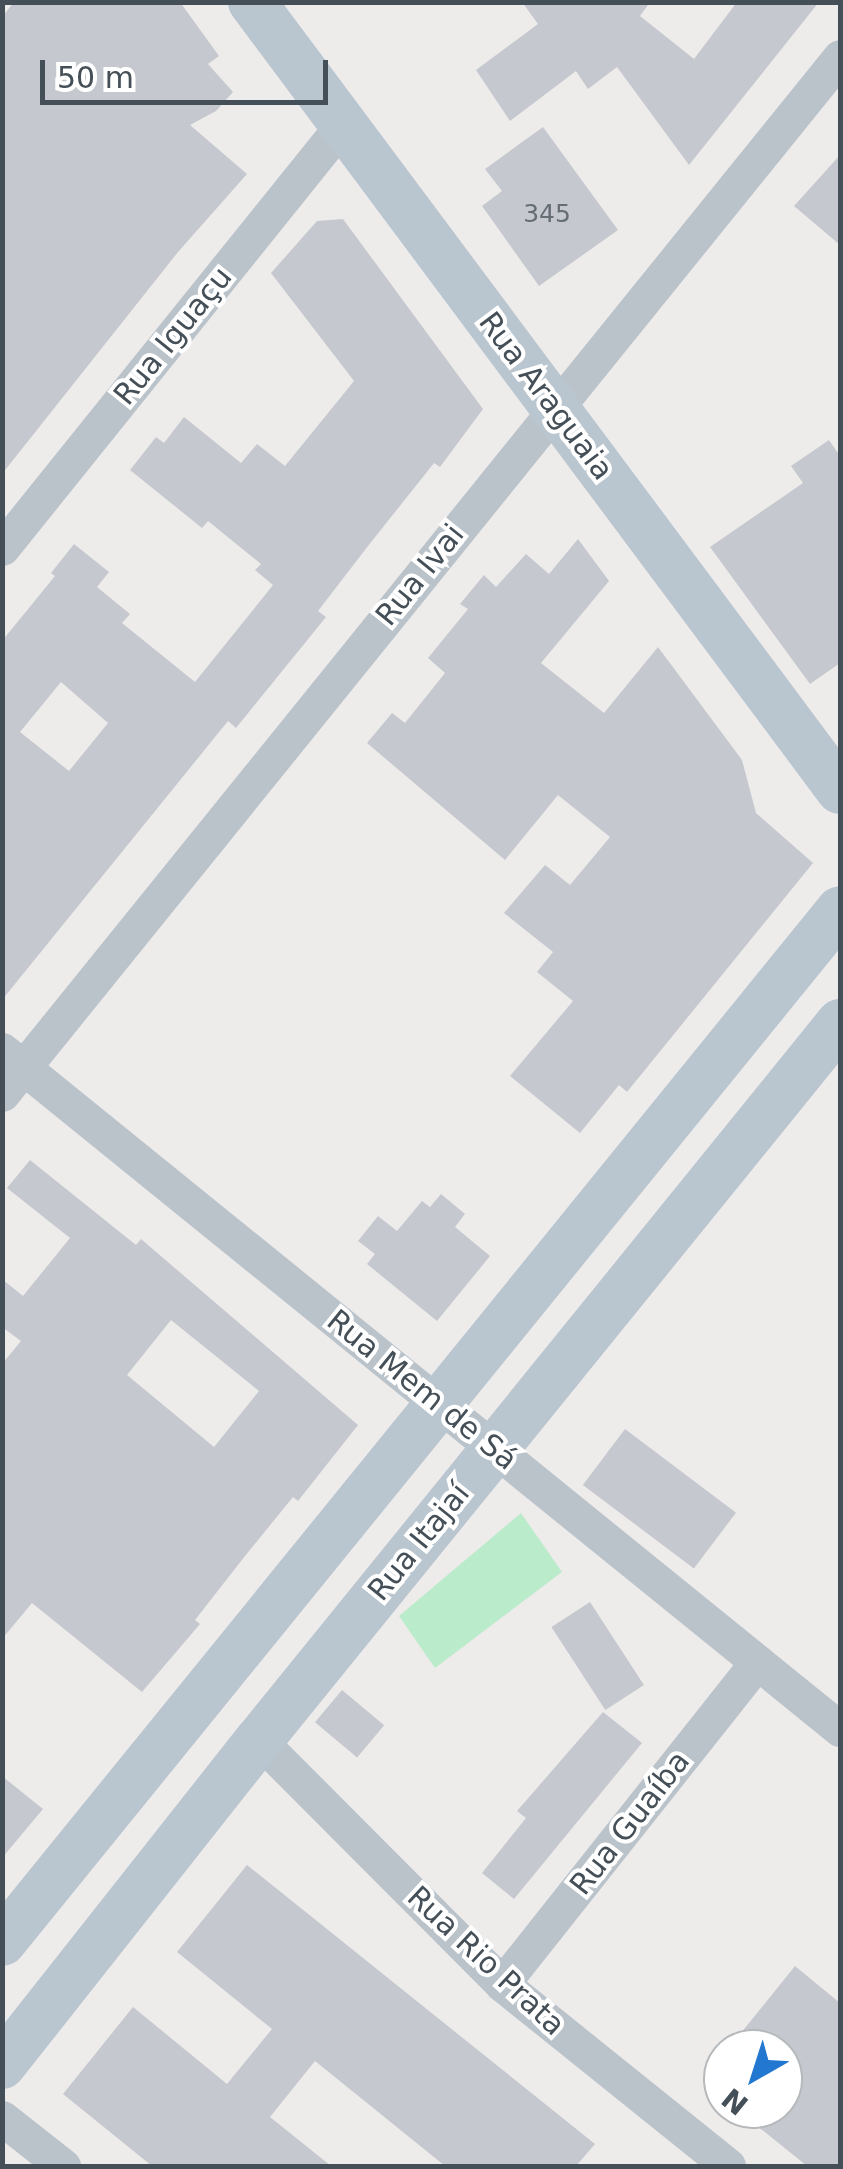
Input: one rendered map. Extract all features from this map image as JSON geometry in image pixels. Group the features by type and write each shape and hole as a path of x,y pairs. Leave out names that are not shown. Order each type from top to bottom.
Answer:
{"street":[{"name":"Rua Araguaia","path":"252,2 840,790"},
{"name":"Rua Ivai","path":"10,1071 840,57"},
{"name":"Rua Iguaçu","path":"2,548 342,124"},
{"path":"2,1942 840,910"},
{"name":"Rua Itajaí","path":"2,2065 259,1740 840,1024"},
{"name":"Rua Mem de Sá","path":"10,1071 441,1405 840,1729"},
{"name":"Rua Guaíba","path":"502,1984 758,1662"},
{"name":"Rua Rio Prata","path":"259,1740 502,1984 728,2166"},
{"path":"2,2118 63,2166"}],"green space":[{"path":"521,1513 562,1572 435,1668 399,1616"}],"building":[{"path":"14,2 180,2 219,56 208,64 233,92 216,111 190,125 247,174 178,252 2,474 2,17"},
{"path":"522,2 650,2 640,16 694,59 737,2 819,2 689,165 617,67 588,89 576,71 510,121 476,70 538,24"},
{"path":"543,127 618,230 539,286 482,206 502,191 485,169"},
{"path":"840,155 840,245 794,206"},
{"path":"343,219 483,409 440,467 434,463 368,546 318,611 326,617 236,728 228,721 2,1000 2,641 55,576 51,573 74,544 109,572 97,587 130,614 122,623 195,682 273,585 255,570 261,564 208,521 202,528 130,470 156,437 164,443 184,417 241,463 257,444 285,466 354,381 271,273 317,221","holes":["61,682 108,723 69,771 20,732"]},
{"path":"829,440 840,456 840,663 810,684 710,547 803,483 791,466"},
{"path":"578,539 609,581 541,663 604,713 658,647 742,760 756,813 813,863 627,1092 619,1085 580,1133 510,1076 573,1001 537,972 553,952 504,913 545,865 570,885 610,837 558,795 505,860 367,743 392,713 405,723 445,673 428,658 468,609 460,604 484,575 496,587 526,554 549,574"},
{"path":"30,1160 136,1245 141,1239 358,1425 298,1501 293,1497 245,1556 195,1620 200,1624 142,1692 32,1603 2,1639 2,1364 21,1341 2,1327 2,1279 23,1296 70,1238 7,1188","holes":["171,1320 259,1391 214,1447 127,1375"]},
{"path":"441,1194 465,1214 455,1227 490,1256 437,1321 367,1264 375,1254 358,1241 378,1216 397,1231 422,1201 430,1207"},
{"path":"625,1429 736,1513 694,1569 583,1485"},
{"path":"590,1602 644,1685 605,1710 551,1627"},
{"path":"342,1690 384,1725 357,1758 315,1722"},
{"path":"603,1712 642,1743 514,1899 482,1873 526,1818 517,1811"},
{"path":"2,1776 43,1809 2,1858"},
{"path":"247,1865 595,2144 576,2166 445,2166 315,2061 270,2117 331,2166 152,2166 63,2094 133,2007 227,2084 272,2029 177,1952"},
{"path":"795,1966 840,2003 840,2166 807,2166 761,2129 803,2129 803,2029 744,2029"}]}
